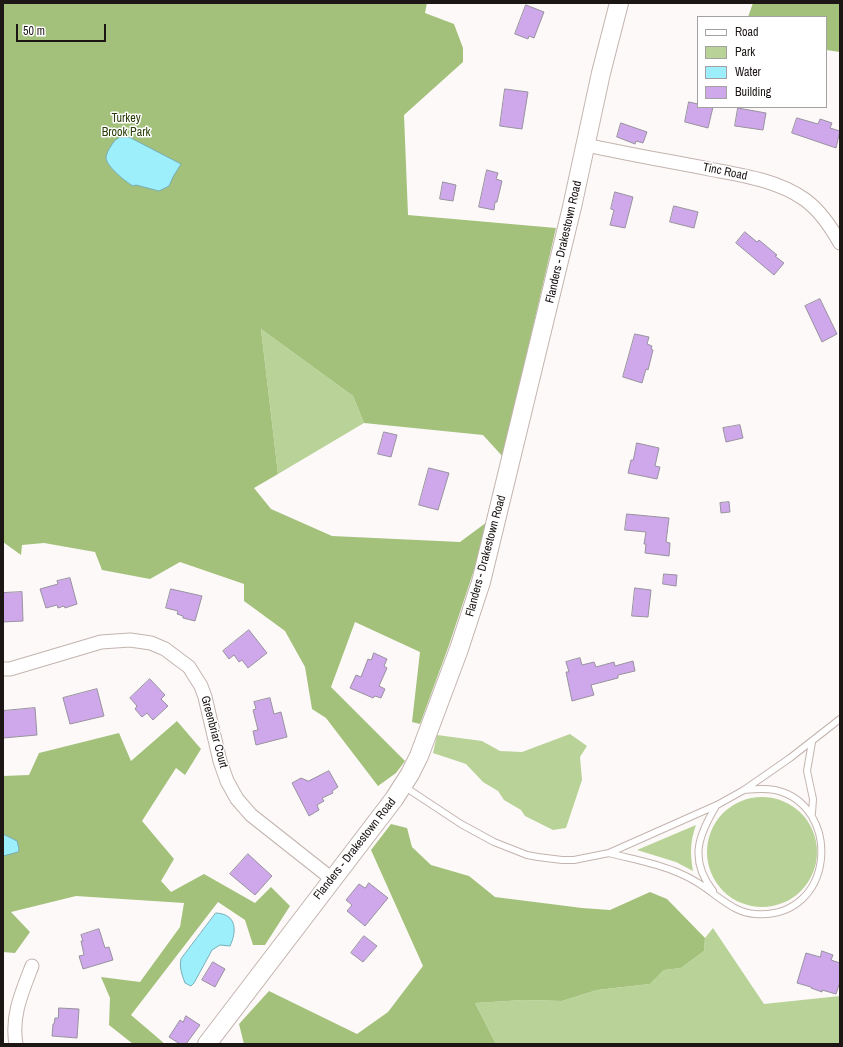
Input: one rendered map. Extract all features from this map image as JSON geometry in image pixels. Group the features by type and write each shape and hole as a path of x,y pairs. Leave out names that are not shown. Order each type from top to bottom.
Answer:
{"street":[{"name":"Flanders - Drakestown Road","path":"207,1044 403,786 415,764 427,735 460,649 481,582 571,215 601,74 619,3"},
{"name":"Tinc Road","path":"586,145 725,172 779,186 796,193 812,205 822,216 840,244"},
{"name":"Greenbriar Court","path":"3,669 101,642 115,640 143,641 166,649 189,667 201,686 220,761 227,781 243,808 332,878"},
{"path":"16,1044 15,1029 19,999 32,966"}],"lane":[{"path":"403,786 472,831 494,842 527,855 562,860 574,860 609,853 717,805 744,790 812,742 840,719"},
{"path":"812,742 807,771 813,799 812,813"},
{"path":"609,853 675,871 715,894 729,906 740,911 752,914 766,914 776,913 787,909 808,895 821,873 825,849 822,835 812,813 802,803 782,792 761,788 744,790"},
{"path":"715,894 701,870 699,846 705,824 717,805"}],"green space":[{"name":"Turkey Brook Park","path":"3,3 427,3 425,13 454,24 463,48 463,62 404,115 408,215 556,228 508,434 504,458 483,435 364,423 353,396 261,329 278,474 254,488 271,509 332,536 460,542 491,519 449,645 420,724 412,722 420,652 355,622 331,687 405,761 396,773 378,786 326,718 312,709 305,667 285,631 244,601 244,584 180,562 150,579 102,570 95,552 44,543 22,545 21,555 3,542"},
{"path":"753,3 840,3 840,52 827,50 827,16 748,16"},
{"path":"261,329 353,396 364,423 278,474"},
{"path":"177,721 201,749 185,775 176,768 142,821 174,859 161,881 171,892 204,874 255,903 271,887 290,906 265,945 253,945 245,920 218,902 131,1015 165,1044 133,1044 109,1025 110,998 101,977 140,982 180,927 184,903 76,896 11,912 30,932 15,953 3,952 3,776 29,775 39,753 119,733 131,761"},
{"path":"570,734 587,746 580,757 582,780 566,828 553,830 525,816 521,810 504,800 498,791 483,782 466,764 433,753 437,735 482,741 500,751 522,752"},
{"path":"762,797 773,798 783,802 801,813 812,831 816,841 816,863 812,873 801,891 783,902 773,906 762,907 751,906 741,902 723,891 712,873 708,863 707,852 708,841 712,831 723,813 741,802 751,798"},
{"path":"391,824 407,828 412,847 431,865 469,876 495,897 610,910 650,892 667,899 705,938 704,951 681,968 664,970 650,984 597,990 562,1001 524,1000 475,1003 496,1044 244,1044 239,1024 269,991 357,1034 388,1012 423,966 371,850"},
{"path":"696,825 691,848 693,871 676,862 637,850"},
{"path":"713,928 764,1004 840,996 840,1044 496,1044 475,1003 524,1000 562,1001 597,990 650,984 664,970 681,968 704,951 705,938"}],"water":[{"path":"120,137 129,137 181,164 169,186 159,191 136,185 133,186 117,174 107,162 106,155 113,143"},
{"path":"3,834 17,841 19,849 18,852 3,856"},
{"path":"216,913 228,916 232,920 234,924 234,935 230,946 220,945 212,950 191,986 185,983 180,962 181,959"}],"building":[{"path":"526,5 544,12 534,38 529,36 528,39 515,34"},
{"path":"505,89 528,92 522,129 500,126"},
{"path":"689,102 697,104 697,108 713,108 708,128 685,122"},
{"path":"738,108 766,113 763,130 735,126"},
{"path":"797,118 818,124 820,119 832,123 830,128 840,131 836,148 792,133"},
{"path":"621,123 647,132 643,143 636,141 635,144 617,137"},
{"path":"487,170 498,173 496,179 502,181 494,210 479,207"},
{"path":"443,182 456,185 453,201 440,199"},
{"path":"615,192 633,197 625,228 610,225 614,210 611,209"},
{"path":"674,206 698,212 694,228 670,222"},
{"path":"745,232 757,242 759,240 784,263 774,275 736,243"},
{"path":"820,299 837,334 822,342 805,306"},
{"path":"635,334 649,337 647,344 652,346 651,349 653,350 648,370 646,369 642,383 623,377"},
{"path":"740,425 743,438 726,442 723,428"},
{"path":"384,432 397,435 391,457 378,454"},
{"path":"637,443 659,448 655,466 660,467 657,479 628,473"},
{"path":"429,468 449,473 438,510 419,505"},
{"path":"729,502 730,512 721,513 720,503"},
{"path":"627,514 669,518 666,542 670,543 669,556 645,553 646,544 644,544 646,532 625,530"},
{"path":"664,574 677,575 676,586 663,584"},
{"path":"70,578 77,604 65,608 64,606 58,608 57,605 46,608 40,589 58,584 57,581"},
{"path":"635,588 651,590 648,617 632,616"},
{"path":"171,589 202,596 195,621 183,618 183,616 177,614 178,611 166,608"},
{"path":"22,592 23,621 3,622 3,593"},
{"path":"249,630 267,653 248,668 242,660 239,662 234,655 229,659 223,651"},
{"path":"374,653 387,659 384,666 387,668 379,686 385,689 381,698 375,696 373,698 350,688 356,675 361,677 368,659 371,660"},
{"path":"580,658 582,665 594,662 596,667 614,662 615,666 633,661 635,671 618,675 618,678 591,685 594,695 572,701 566,672 569,672 566,662"},
{"path":"150,679 165,695 161,699 168,706 153,720 147,713 142,717 135,709 137,706 130,698"},
{"path":"97,689 104,716 70,724 63,698"},
{"path":"270,698 274,714 281,712 287,737 256,745 253,731 258,730 253,710 256,709 254,702"},
{"path":"35,708 37,735 3,738 3,711"},
{"path":"329,771 338,787 332,791 333,793 322,798 324,801 317,805 319,810 309,816 292,783 301,778 308,781"},
{"path":"248,854 272,876 255,895 230,874"},
{"path":"369,883 388,898 365,926 347,911 352,905 346,900 359,884 365,888"},
{"path":"99,929 105,948 109,947 113,960 83,969 79,956 84,955 81,935"},
{"path":"364,936 377,946 363,962 351,953"},
{"path":"822,951 833,955 831,960 840,963 840,982 836,994 822,990 822,992 797,983 806,953 820,957"},
{"path":"213,962 225,969 215,987 202,980"},
{"path":"59,1008 79,1009 77,1038 52,1036 53,1024 55,1018 58,1018"},
{"path":"186,1016 200,1025 186,1044 180,1044 169,1037 180,1020 183,1022"}]}
